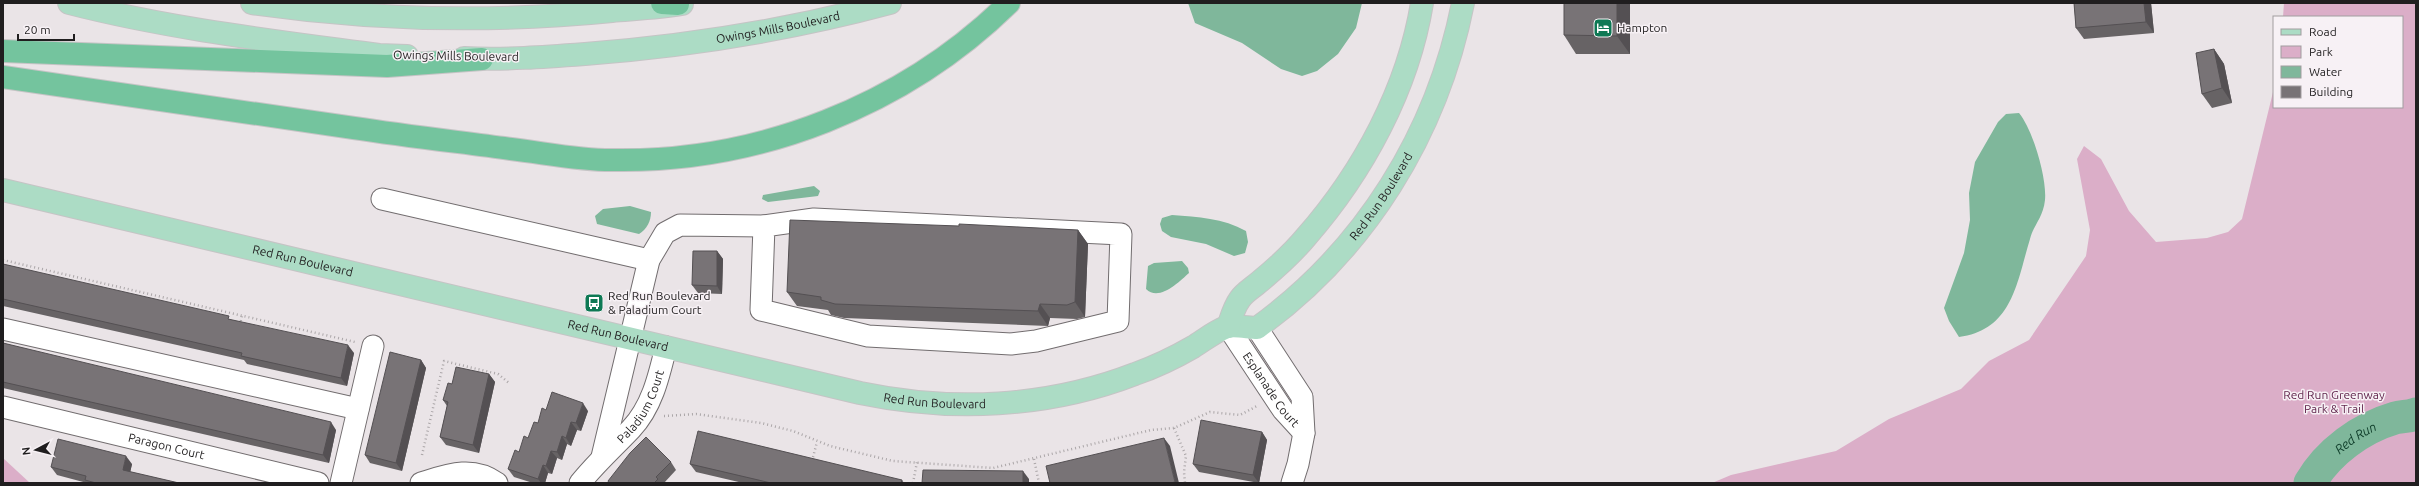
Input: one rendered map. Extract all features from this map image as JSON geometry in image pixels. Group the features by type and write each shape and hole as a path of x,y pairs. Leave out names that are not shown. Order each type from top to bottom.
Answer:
{"highway":[{"path":"3,77 383,132 577,158 643,160 681,157 745,146 837,118 867,104 933,66 971,38 1009,3"},
{"path":"3,51 387,66 482,59"}],"main road":[{"name":"Owings Mills Boulevard","path":"69,3 107,13 191,28 379,55 482,59 548,56 663,47 795,26 890,3"},
{"path":"252,3 378,15 476,17 591,13 676,3"},
{"name":"Red Run Boulevard","path":"1257,328 1301,294 1334,262 1389,190 1420,133 1435,100 1454,45 1463,3"},
{"path":"1257,328 1228,327 1240,299 1276,267 1307,236 1355,171 1377,134 1394,98 1408,60 1421,7"},
{"name":"Red Run Boulevard","path":"3,190 666,348 884,398 928,403 976,405 1029,401 1102,386 1165,362 1228,327"}],"street":[{"path":"382,199 649,260"},
{"name":"Paladium Court","path":"602,457 649,260 665,233 680,225 764,226 814,219 1121,234 1118,321 1036,341 1011,344 868,336 761,310 764,226"},
{"name":"Esplanade Court","path":"1228,327 1283,410 1304,433"},
{"name":"Esplanade Court","path":"1257,328 1302,397 1304,433"},
{"path":"3,329 358,409"},
{"path":"340,483 373,346"},
{"name":"Paladium Court","path":"580,483 602,457 632,428 643,413 659,378 666,348"},
{"name":"Paragon Court","path":"8,408 318,483"},
{"path":"1292,483 1298,464 1304,433"},
{"path":"421,483 451,474 469,472 484,476 498,483"}],"path":[{"path":"3,260 373,346"},
{"path":"107,292 108,285"},
{"path":"239,330 242,316"},
{"path":"422,455 444,360 498,374 509,383"},
{"path":"661,416 696,414 761,423 793,431 817,442 893,461 998,468 1151,430 1174,428 1210,412 1240,415 1259,405"},
{"path":"1174,428 1186,456 1184,472 1185,483"},
{"path":"812,463 817,442"},
{"path":"1034,459 1039,483"},
{"path":"913,483 917,462"}],"green space":[{"name":"Red Run Greenway Park & Trail","path":"2284,3 2416,3 2416,483 1712,483 1731,475 1836,451 1889,419 1961,389 1989,361 2029,340 2086,256 2090,230 2077,159 2084,146 2101,159 2129,211 2156,242 2207,238 2228,232 2242,219 2273,92 2273,108 2403,108 2403,16 2283,16"},
{"path":"3,458 30,483 3,483"}],"water":[{"path":"1188,3 1362,3 1356,28 1338,54 1317,71 1302,76 1281,69 1242,43 1195,23"},
{"path":"2019,113 2034,142 2038,155 2044,180 2044,206 2032,234 2016,287 2002,314 1991,325 1977,333 1959,337 1949,321 1944,308 1964,253 1970,220 1969,193 1975,162 1998,122 2006,114"},
{"path":"814,186 820,191 818,196 768,202 762,199 763,195"},
{"path":"630,206 651,212 648,224 639,234 597,224 595,216 603,209"},
{"path":"1172,215 1219,221 1228,223 1246,231 1248,242 1245,253 1234,256 1206,244 1171,237 1162,231 1160,224 1162,218"},
{"path":"1182,261 1188,268 1189,273 1169,289 1157,293 1146,289 1148,266 1154,263"}],"building":[{"path":"1564,3 1617,3 1617,36 1564,35"},
{"path":"2074,3 2144,3 2146,22 2076,28"},
{"path":"2214,49 2222,88 2202,94 2196,53"},
{"path":"790,220 959,226 959,224 1078,230 1075,302 1067,305 1040,304 1038,311 835,304 821,300 821,297 787,292"},
{"path":"693,251 717,251 717,286 692,285"},
{"path":"3,264 229,316 228,319 348,345 341,378 241,356 242,353 3,299"},
{"path":"3,343 331,422 323,455 3,382"},
{"path":"390,352 421,360 396,463 365,455"},
{"path":"456,367 489,374 473,445 440,437 448,402 443,400 448,383 452,384"},
{"path":"552,392 583,403 576,423 571,422 566,438 562,436 557,452 551,451 546,466 543,465 538,479 508,469 515,450 519,452 524,436 528,438 534,422 538,423 542,408 546,410"},
{"path":"1201,420 1262,432 1253,475 1193,464"},
{"path":"698,431 902,480 901,483 771,483 690,464"},
{"path":"646,437 671,462 656,477 658,479 654,483 609,483 608,481 630,453"},
{"path":"1164,438 1175,482 1050,483 1046,466"},
{"path":"58,439 126,456 123,470 179,483 96,483 85,480 86,476 51,467"},
{"path":"923,470 1023,471 1023,483 922,483"}],"waterway":[{"name":"Red Run","path":"2310,483 2326,461 2336,451 2358,435 2382,422 2416,414"}],"place":[{"name":"Hampton","path":"1603,28"},
{"name":"Red Run Boulevard & Paladium Court","path":"594,303"}]}
